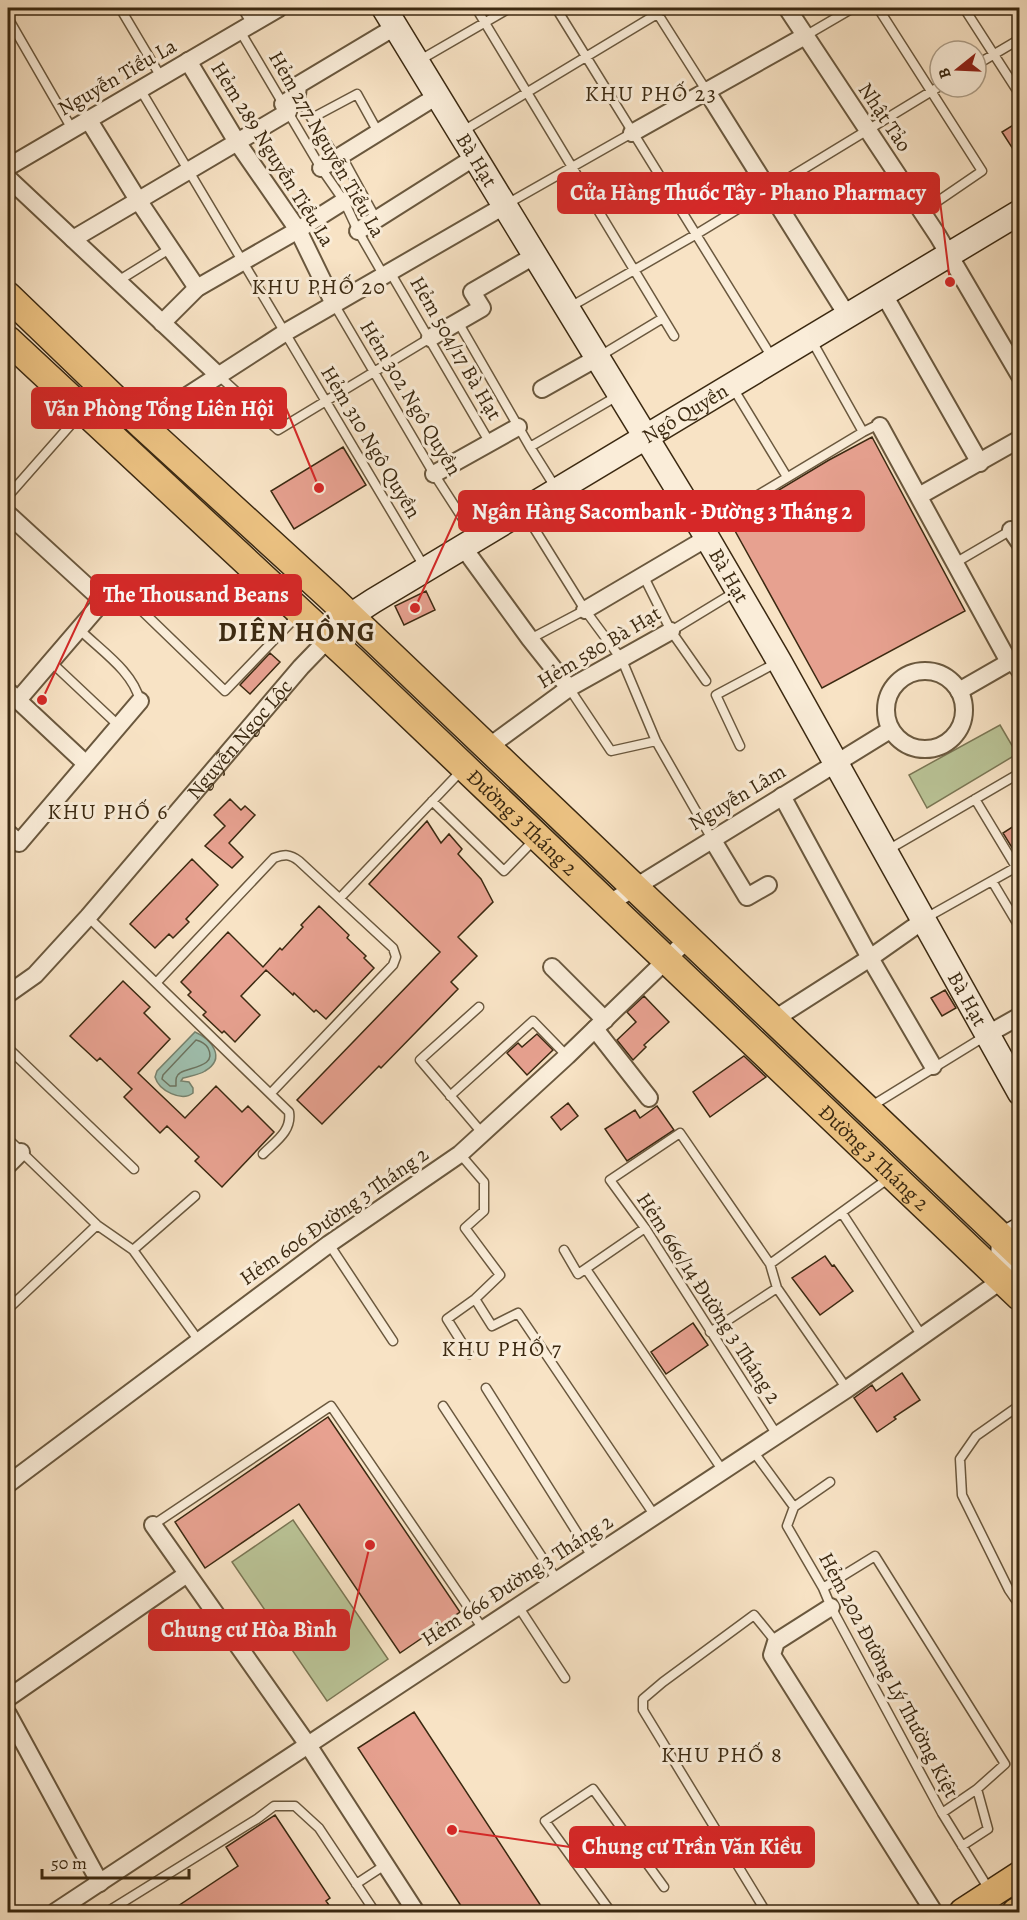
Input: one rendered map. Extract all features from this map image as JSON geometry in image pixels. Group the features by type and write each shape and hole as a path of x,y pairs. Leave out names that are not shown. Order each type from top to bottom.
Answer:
{"main road":[{"name":"Đường 3 Tháng 2","path":"8,296 142,424 350,616 867,1109 1014,1241"},
{"name":"Đường 3 Tháng 2","path":"8,311 42,330"},
{"name":"Đường 3 Tháng 2","path":"12,340 465,767 1011,1288"},
{"path":"963,1912 1020,1875"}],"street":[{"name":"Nguyễn Tiểu La","path":"8,167 279,8"},
{"name":"Nhật Tảo","path":"786,8 949,254 1015,358 1020,376"},
{"path":"73,239 237,142 289,104 298,85 389,17"},
{"name":"Bà Hạt","path":"389,17 738,591 837,762 1020,1093"},
{"path":"632,133 805,36"},
{"name":"Hẻm 289 Nguyễn Tiểu La","path":"188,61 237,142 298,231 334,304"},
{"path":"706,90 847,315"},
{"path":"321,168 437,96"},
{"path":"88,119 138,200 197,288"},
{"path":"358,231 474,157"},
{"path":"8,178 218,375"},
{"path":"162,323 197,288 298,231 344,201"},
{"path":"142,424 286,332 504,206"},
{"name":"Ngô Quyền","path":"350,616 883,293 1017,218"},
{"path":"430,338 482,308 472,292 534,256"},
{"path":"883,293 980,463"},
{"path":"542,389 597,358"},
{"path":"880,426 955,563 1014,659 960,691"},
{"path":"434,474 518,427"},
{"path":"919,496 1020,439"},
{"path":"8,514 103,601 51,662 13,696 86,763"},
{"path":"585,610 704,534"},
{"path":"469,543 530,639 569,688"},
{"name":"Nguyễn Ngọc Lộc","path":"8,994 35,975 88,917 301,667 350,616"},
{"name":"Hẻm 580 Bà Hạt","path":"487,748 569,688 672,631"},
{"path":"929,670 946,678 960,691 964,703 961,727 944,745 920,750 898,740 890,730 885,712 888,694 895,683 905,675 929,670"},
{"path":"8,833 19,843 140,701"},
{"name":"Nguyễn Lâm","path":"608,904 890,730"},
{"path":"782,796 870,958 933,1066"},
{"path":"711,839 747,897 768,885"},
{"path":"773,1020 870,958 924,920"},
{"name":"Hẻm 606 Đường 3 Tháng 2","path":"8,1484 329,1244 460,1154 567,1056 688,939"},
{"path":"552,967 600,1024 649,1098"},
{"path":"988,1034 1020,1016"},
{"path":"8,1165 21,1152"},
{"path":"1011,1288 1014,1241"},
{"name":"Hẻm 666 Đường 3 Tháng 2","path":"55,1912 593,1558 847,1389 922,1336 1011,1288"},
{"path":"153,1525 308,1745 416,1912"},
{"path":"8,1698 188,1574"},
{"path":"831,1607 776,1642 772,1655 934,1912"},
{"path":"8,1714 100,1883"}],"lane":[{"path":"120,8 161,77"},
{"name":"Hẻm 277 Nguyễn Tiểu La","path":"242,8 246,27 289,104 321,168 344,201 358,231 387,274"},
{"path":"476,8 674,336"},
{"path":"417,62 510,8"},
{"path":"556,8 773,360"},
{"path":"460,133 586,56 655,10 668,8"},
{"path":"805,36 853,8"},
{"path":"878,8 928,87"},
{"path":"964,8 1020,95"},
{"path":"655,10 706,90"},
{"path":"8,18 72,129"},
{"path":"988,58 1020,39"},
{"name":"Hẻm 310 Ngô Quyền","path":"140,89 426,569"},
{"path":"312,118 357,94 378,132"},
{"path":"567,309 695,235 928,94"},
{"path":"921,212 982,171 936,99"},
{"path":"289,104 312,118 339,157 376,219"},
{"path":"504,206 632,133"},
{"path":"118,281 171,248"},
{"name":"Hẻm 504/17 Bà Hạt","path":"387,274 430,338 490,443"},
{"name":"Hẻm 302 Ngô Quyền","path":"334,304 434,474 469,543"},
{"path":"597,358 663,318"},
{"path":"458,322 518,427 558,490"},
{"path":"810,337 863,432"},
{"path":"218,375 278,430 430,338"},
{"path":"731,385 787,477"},
{"path":"530,447 620,394"},
{"path":"8,496 84,410"},
{"path":"704,534 787,477 863,432 880,426"},
{"path":"523,511 585,610 622,660 656,741 711,839"},
{"path":"955,563 1017,532"},
{"path":"643,575 672,631 706,681"},
{"name":"Hẻm 580 Bà Hạt","path":"672,631 738,591"},
{"path":"136,605 225,691 300,612"},
{"path":"530,639 585,610"},
{"path":"79,629 129,677 138,692 140,701"},
{"path":"1014,659 1020,679"},
{"path":"740,746 716,695 779,661"},
{"path":"51,662 118,725"},
{"path":"569,688 611,751 656,741"},
{"path":"340,898 465,767"},
{"path":"886,851 1020,773"},
{"path":"924,920 1018,866 975,799"},
{"path":"432,801 504,871 537,836"},
{"path":"157,982 274,858 292,855 393,948 396,957 393,965 271,1093"},
{"path":"992,881 1020,928"},
{"path":"88,917 289,1112 291,1121 287,1130 263,1154"},
{"path":"479,1007 420,1060 483,1134"},
{"path":"450,1096 533,1021 567,1056"},
{"path":"867,1109 988,1034"},
{"path":"8,1048 134,1169"},
{"name":"Hẻm 666/14 Đường 3 Tháng 2","path":"770,1264 680,1133 610,1180 645,1228 777,1435"},
{"path":"8,1139 97,1225 133,1250 199,1341"},
{"path":"460,1154 484,1182 484,1211 465,1228 500,1275 476,1299 447,1319 469,1354"},
{"path":"847,1389 777,1288 770,1264 892,1175"},
{"path":"133,1250 195,1196"},
{"path":"842,1213 922,1336"},
{"path":"8,1309 97,1225"},
{"path":"564,1250 578,1274 645,1228"},
{"path":"329,1244 393,1341"},
{"path":"586,1269 723,1471"},
{"path":"710,1332 777,1288"},
{"path":"476,1299 492,1326 518,1313 655,1516"},
{"path":"486,1388 593,1558"},
{"path":"1020,1405 976,1436 960,1459 962,1495 1009,1590 1020,1606"},
{"path":"153,1525 331,1406 483,1629"},
{"path":"443,1406 557,1580"},
{"path":"753,1451 794,1508 830,1482"},
{"name":"Hẻm 202 Đường Lý Thường Kiệt","path":"794,1508 788,1526 942,1813 992,1894"},
{"path":"823,1588 874,1556 1005,1764 977,1789 942,1813"},
{"path":"518,1606 565,1678"},
{"path":"766,1912 643,1710 643,1699 754,1615 776,1642"},
{"path":"611,1912 545,1821 593,1789 664,1887"},
{"path":"962,1846 988,1829 977,1789"},
{"path":"107,1912 257,1819 274,1806 295,1806 319,1828 375,1912"},
{"path":"356,1884 385,1865"}],"shaded area":[{"path":"1000,725 1017,754 927,808 909,775"},
{"path":"293,1520 388,1659 327,1701 232,1562"}],"water":[{"path":"195,1032 211,1044 216,1055 215,1060 212,1066 203,1072 183,1078 181,1081 189,1082 193,1093 183,1096 171,1094 157,1082 155,1077 157,1071"}],"building":[{"path":"1020,121 1020,160 1002,132"},
{"path":"872,437 965,611 822,688 729,520"},
{"path":"343,447 366,485 294,529 271,491"},
{"path":"426,591 435,610 404,625 395,606"},
{"path":"270,653 280,662 250,694 240,685"},
{"path":"230,799 241,810 245,806 255,815 229,843 243,857 232,868 205,846 225,826 214,815"},
{"path":"427,821 441,843 449,834 462,849 458,854 481,879 493,902 458,937 477,956 451,982 458,989 381,1068 379,1066 322,1124 297,1100 440,952 369,884"},
{"path":"1020,822 1020,859 1019,859 1003,833"},
{"path":"192,859 218,885 186,919 189,922 173,938 169,934 155,948 130,924"},
{"path":"319,906 349,935 347,938 366,956 364,958 374,968 326,1019 316,1010 314,1012 294,993 293,995 266,970 241,996 260,1015 235,1042 203,1015 206,1012 188,995 191,992 181,982 228,932 263,967 280,948 282,950"},
{"path":"123,981 150,1007 144,1013 170,1039 138,1073 185,1118 216,1086 242,1112 248,1106 274,1132 222,1187 195,1161 199,1157 167,1126 160,1133 124,1097 132,1089 100,1058 97,1061 70,1036"},
{"path":"945,990 956,1008 942,1016 931,998"},
{"path":"644,996 669,1022 644,1045 646,1047 633,1060 617,1040 636,1022 627,1012"},
{"path":"537,1034 553,1050 527,1075 507,1053 518,1043 522,1047"},
{"path":"744,1056 766,1077 710,1117 693,1092"},
{"path":"568,1103 578,1116 561,1130 551,1117"},
{"path":"657,1106 674,1130 627,1161 605,1129 635,1110 640,1118"},
{"path":"825,1256 853,1291 820,1315 792,1278"},
{"path":"693,1323 708,1345 666,1374 651,1352"},
{"path":"902,1373 920,1400 894,1417 896,1419 877,1432 854,1398 872,1385 876,1391"},
{"path":"328,1417 460,1612 400,1653 299,1504 205,1568 175,1522"},
{"path":"414,1712 545,1912 465,1912 358,1748"},
{"path":"275,1815 330,1898 326,1901 334,1912 169,1912 238,1866 226,1847"}],"place":[{"name":"Cửa Hàng Thuốc Tây - Phano Pharmacy","path":"950,282"},
{"name":"Văn Phòng Tổng Liên Hội","path":"319,488"},
{"name":"Ngân Hàng Sacombank - Đường 3 Tháng 2","path":"415,608"},
{"name":"The Thousand Beans","path":"42,700"},
{"name":"Chung cư Hòa Bình","path":"370,1545"},
{"name":"Chung cư Trần Văn Kiều","path":"452,1830"}],"district":[{"name":"KHU PHỐ 23","path":"651,94"},
{"name":"KHU PHỐ 20","path":"319,287"},
{"name":"DIÊN HỒNG","path":"297,632"},
{"name":"KHU PHỐ 6","path":"108,812"},
{"name":"KHU PHỐ 7","path":"502,1349"},
{"name":"KHU PHỐ 8","path":"722,1755"}]}
